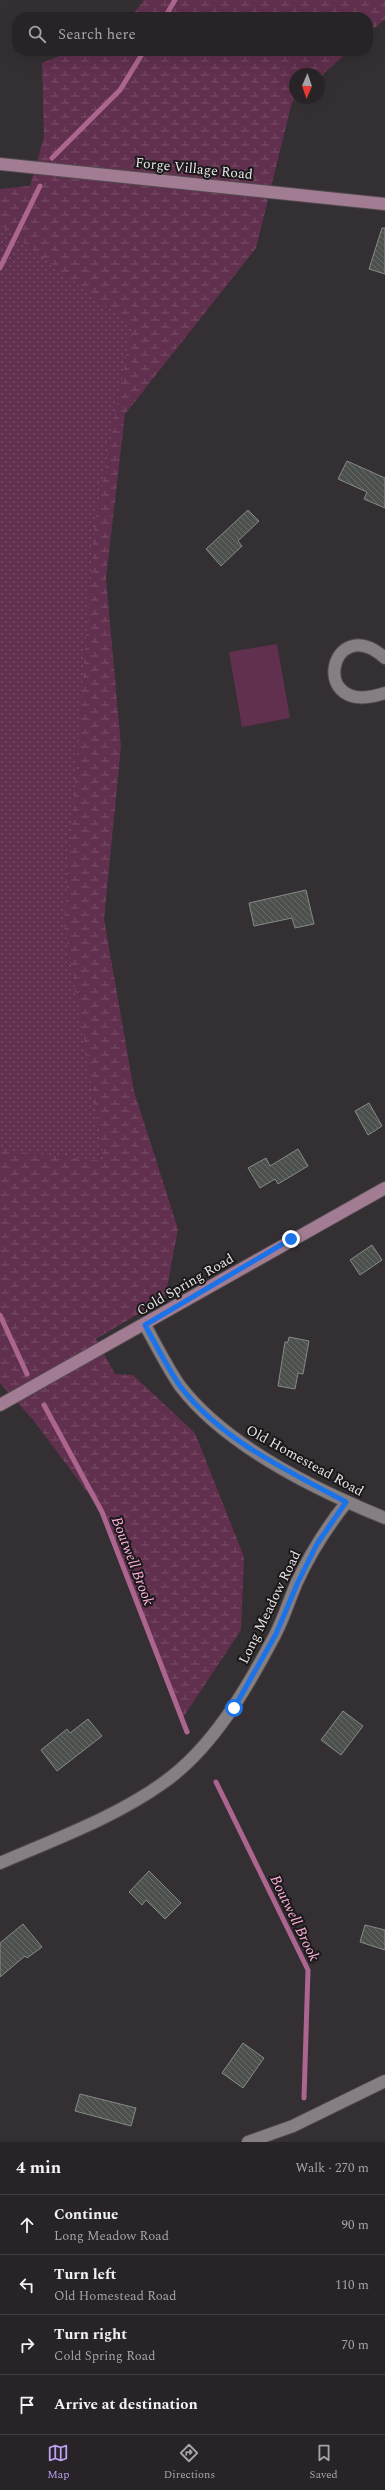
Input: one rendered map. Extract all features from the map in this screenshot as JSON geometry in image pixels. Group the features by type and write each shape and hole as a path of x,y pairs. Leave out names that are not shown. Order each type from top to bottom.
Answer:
{"street":[{"name":"Forge Village Road","path":"0,164 385,204"},
{"path":"385,658 376,650 359,645 346,648 336,660 333,676 339,688 353,697 372,698 385,693"},
{"name":"Cold Spring Road","path":"0,1405 145,1325 291,1239 385,1188"},
{"name":"Old Homestead Road","path":"145,1325 180,1385 204,1413 226,1432 262,1457 346,1502 385,1518"},
{"name":"Long Meadow Road","path":"0,1863 118,1810 164,1783 188,1762 234,1708 276,1634 298,1582 317,1544 346,1502"},
{"path":"248,2142 292,2126 385,2081"}],"green space":[{"path":"144,0 385,0 385,19 373,30 373,12 135,12"},
{"path":"59,56 343,56 325,73 325,68 289,68 289,104 292,104 256,248 125,414 106,578 121,746 104,919 134,1091 178,1229 165,1298 96,1339 115,1374 133,1375 195,1433 244,1557 241,1630 182,1719 102,1512 34,1421 0,1383 0,189 30,186 44,137 42,63"},
{"path":"0,225 132,326 95,522 64,924 104,1161 0,1150"},
{"path":"277,644 290,718 242,727 229,652"}],"building":[{"path":"382,228 385,228 385,274 369,269"},
{"path":"347,461 385,478 385,508 364,499 367,492 338,479"},
{"path":"248,510 259,521 238,541 242,546 221,566 206,549"},
{"path":"306,890 314,924 295,928 292,918 254,926 249,903"},
{"path":"369,1103 382,1126 368,1135 355,1111"},
{"path":"298,1149 308,1166 278,1184 275,1179 260,1188 248,1168 266,1158 270,1166"},
{"path":"372,1245 382,1260 360,1275 350,1260"},
{"path":"289,1337 309,1341 303,1374 298,1373 295,1389 278,1386 285,1342 288,1342"},
{"path":"343,1711 363,1726 341,1755 321,1740"},
{"path":"88,1719 102,1736 57,1771 41,1750 67,1729 70,1733"},
{"path":"149,1871 181,1903 165,1919 146,1900 142,1905 129,1892"},
{"path":"23,1924 42,1947 27,1958 25,1956 0,1977 0,1943"},
{"path":"365,1925 385,1930 385,1950 360,1942"},
{"path":"243,2043 264,2058 243,2088 222,2073"},
{"path":"80,2094 136,2108 131,2126 75,2111"}],"waterway":[{"name":"Boutwell Brook","path":"168,12 175,0"},
{"name":"Boutwell Brook","path":"52,158 120,90 141,56"},
{"name":"Boutwell Brook","path":"0,268 40,186"},
{"name":"Boutwell Brook","path":"0,1315 27,1374"},
{"name":"Boutwell Brook","path":"44,1405 102,1512 187,1732"},
{"name":"Boutwell Brook","path":"216,1782 308,1970 304,2098"}],"route":[{"path":"234,1708 276,1634 298,1582 317,1544 346,1502 262,1457 226,1432 204,1413 180,1385 145,1325 291,1239"}]}
